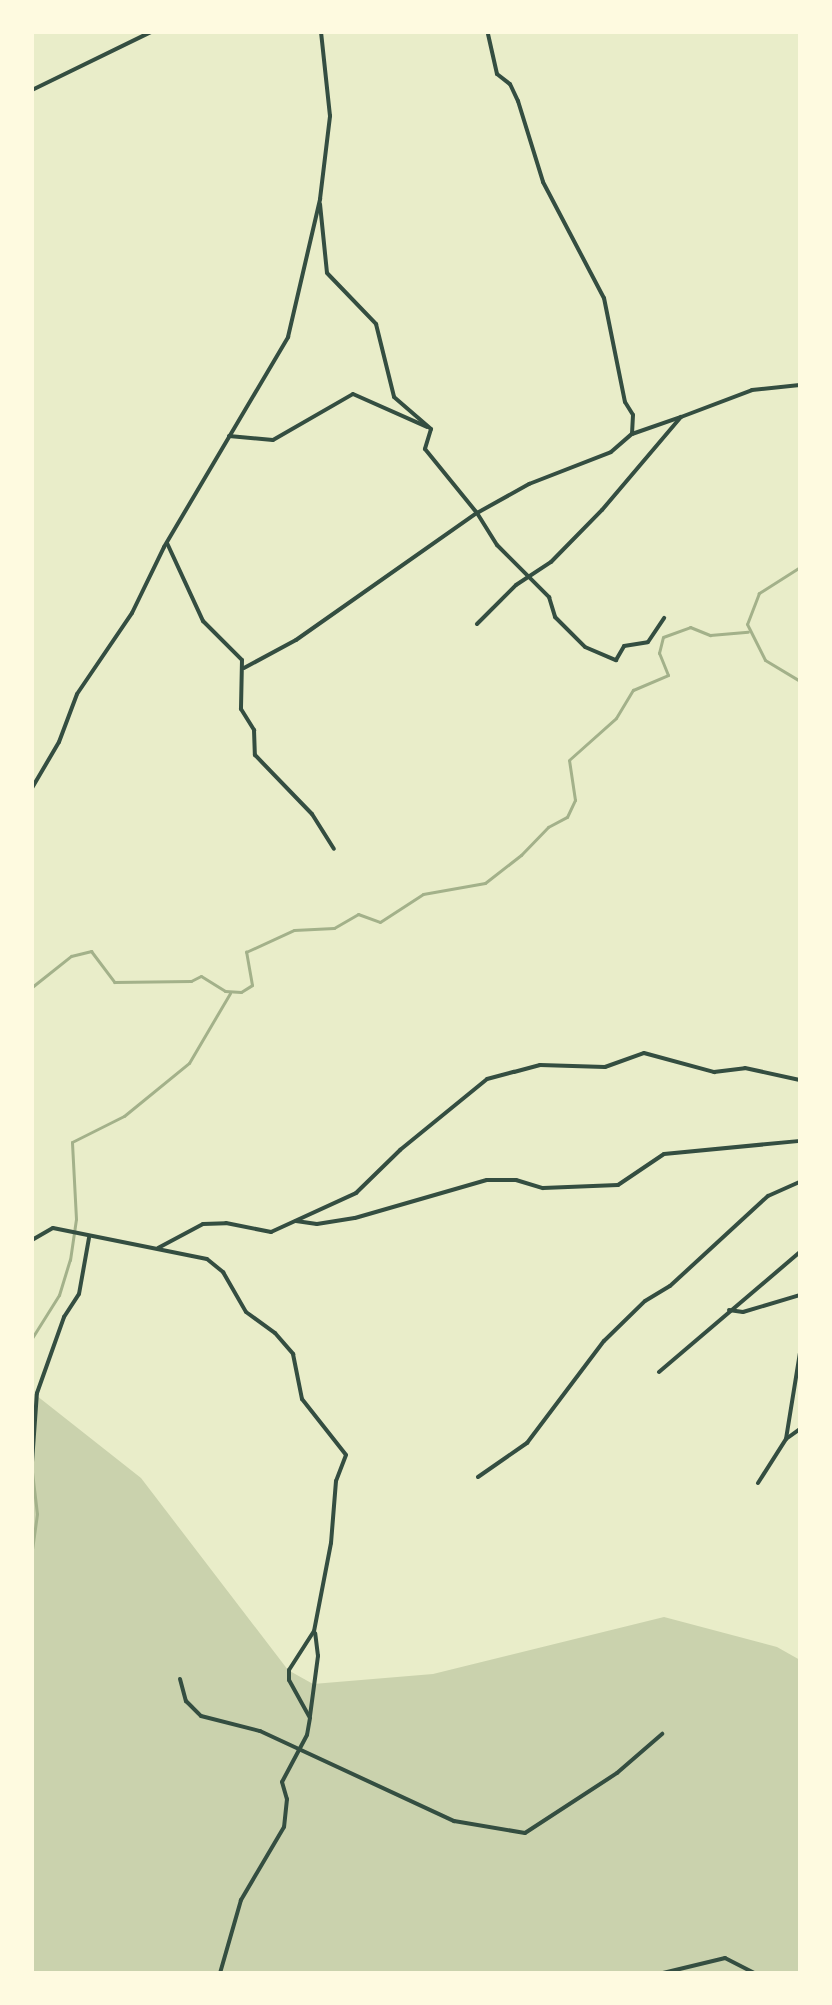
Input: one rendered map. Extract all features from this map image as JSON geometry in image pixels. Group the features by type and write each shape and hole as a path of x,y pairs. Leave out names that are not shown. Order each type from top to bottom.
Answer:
{"street":[{"path":"32,90 151,32"},
{"path":"32,788 59,742 77,694 132,613 167,543 288,337 320,199 330,116 321,32"},
{"path":"488,34 497,74 510,84 518,101 543,182 604,298 625,402 633,415 632,434"},
{"path":"320,199 327,273 376,324 394,397 431,429"},
{"path":"244,668 296,640 477,513 529,484 611,452 632,434 773,385 800,385"},
{"path":"229,436 273,440 353,394 431,429"},
{"path":"477,624 602,510 681,417"},
{"path":"431,429 425,449 477,513 513,565 531,577 552,601 560,623 585,647 616,660 624,646 648,642 664,618"},
{"path":"167,543 203,621 244,668 241,703 254,730 253,750 321,825 334,849"},
{"path":"155,1249 203,1224 226,1223 271,1232 356,1193 400,1150 487,1079 500,1075 540,1065 605,1067 644,1053 714,1072 745,1068 800,1080"},
{"path":"293,1221 317,1224 355,1218 487,1180 516,1180 543,1188 618,1185 664,1154 800,1141"},
{"path":"478,1477 527,1443 604,1341 645,1301 670,1286 768,1196 800,1182"},
{"path":"32,1240 53,1228 89,1238 207,1259 223,1272 246,1312 275,1333 293,1354 302,1399 346,1455 336,1481 331,1543 314,1631 309,1645 289,1670 289,1680 310,1718"},
{"path":"32,1462 37,1393 64,1317 79,1294 89,1238"},
{"path":"659,1372 800,1252"},
{"path":"729,1310 743,1312 800,1295"},
{"path":"786,1439 800,1353"},
{"path":"758,1483 786,1439 800,1429"},
{"path":"220,1973 241,1900 284,1827 287,1799 282,1782 300,1751 310,1718 318,1656 314,1631"},
{"path":"180,1679 186,1701 201,1716 260,1731 454,1821 525,1833 617,1773 662,1734"},
{"path":"663,1973 725,1958 755,1973"}],"green space":[{"path":"32,1392 141,1478 288,1670 313,1684 433,1674 664,1617 777,1647 800,1660 800,1973 32,1973"}],"waterway":[{"path":"800,567 759,593 747,624 765,660 800,681"},
{"path":"32,987 71,956 91,951 114,982 191,981 201,976 225,991 241,992 252,985 246,952 294,930 334,928 358,914 380,922 423,894 485,883 521,855 548,827 567,817 575,800 569,760 616,718 633,690 668,675 659,653 663,637 690,627 710,635 748,632"},
{"path":"32,1338 59,1295 70,1260 76,1219 72,1142 124,1116 189,1063 230,993"},
{"path":"32,1472 37,1514 32,1548"},
{"path":"800,1941 800,1965"}]}
